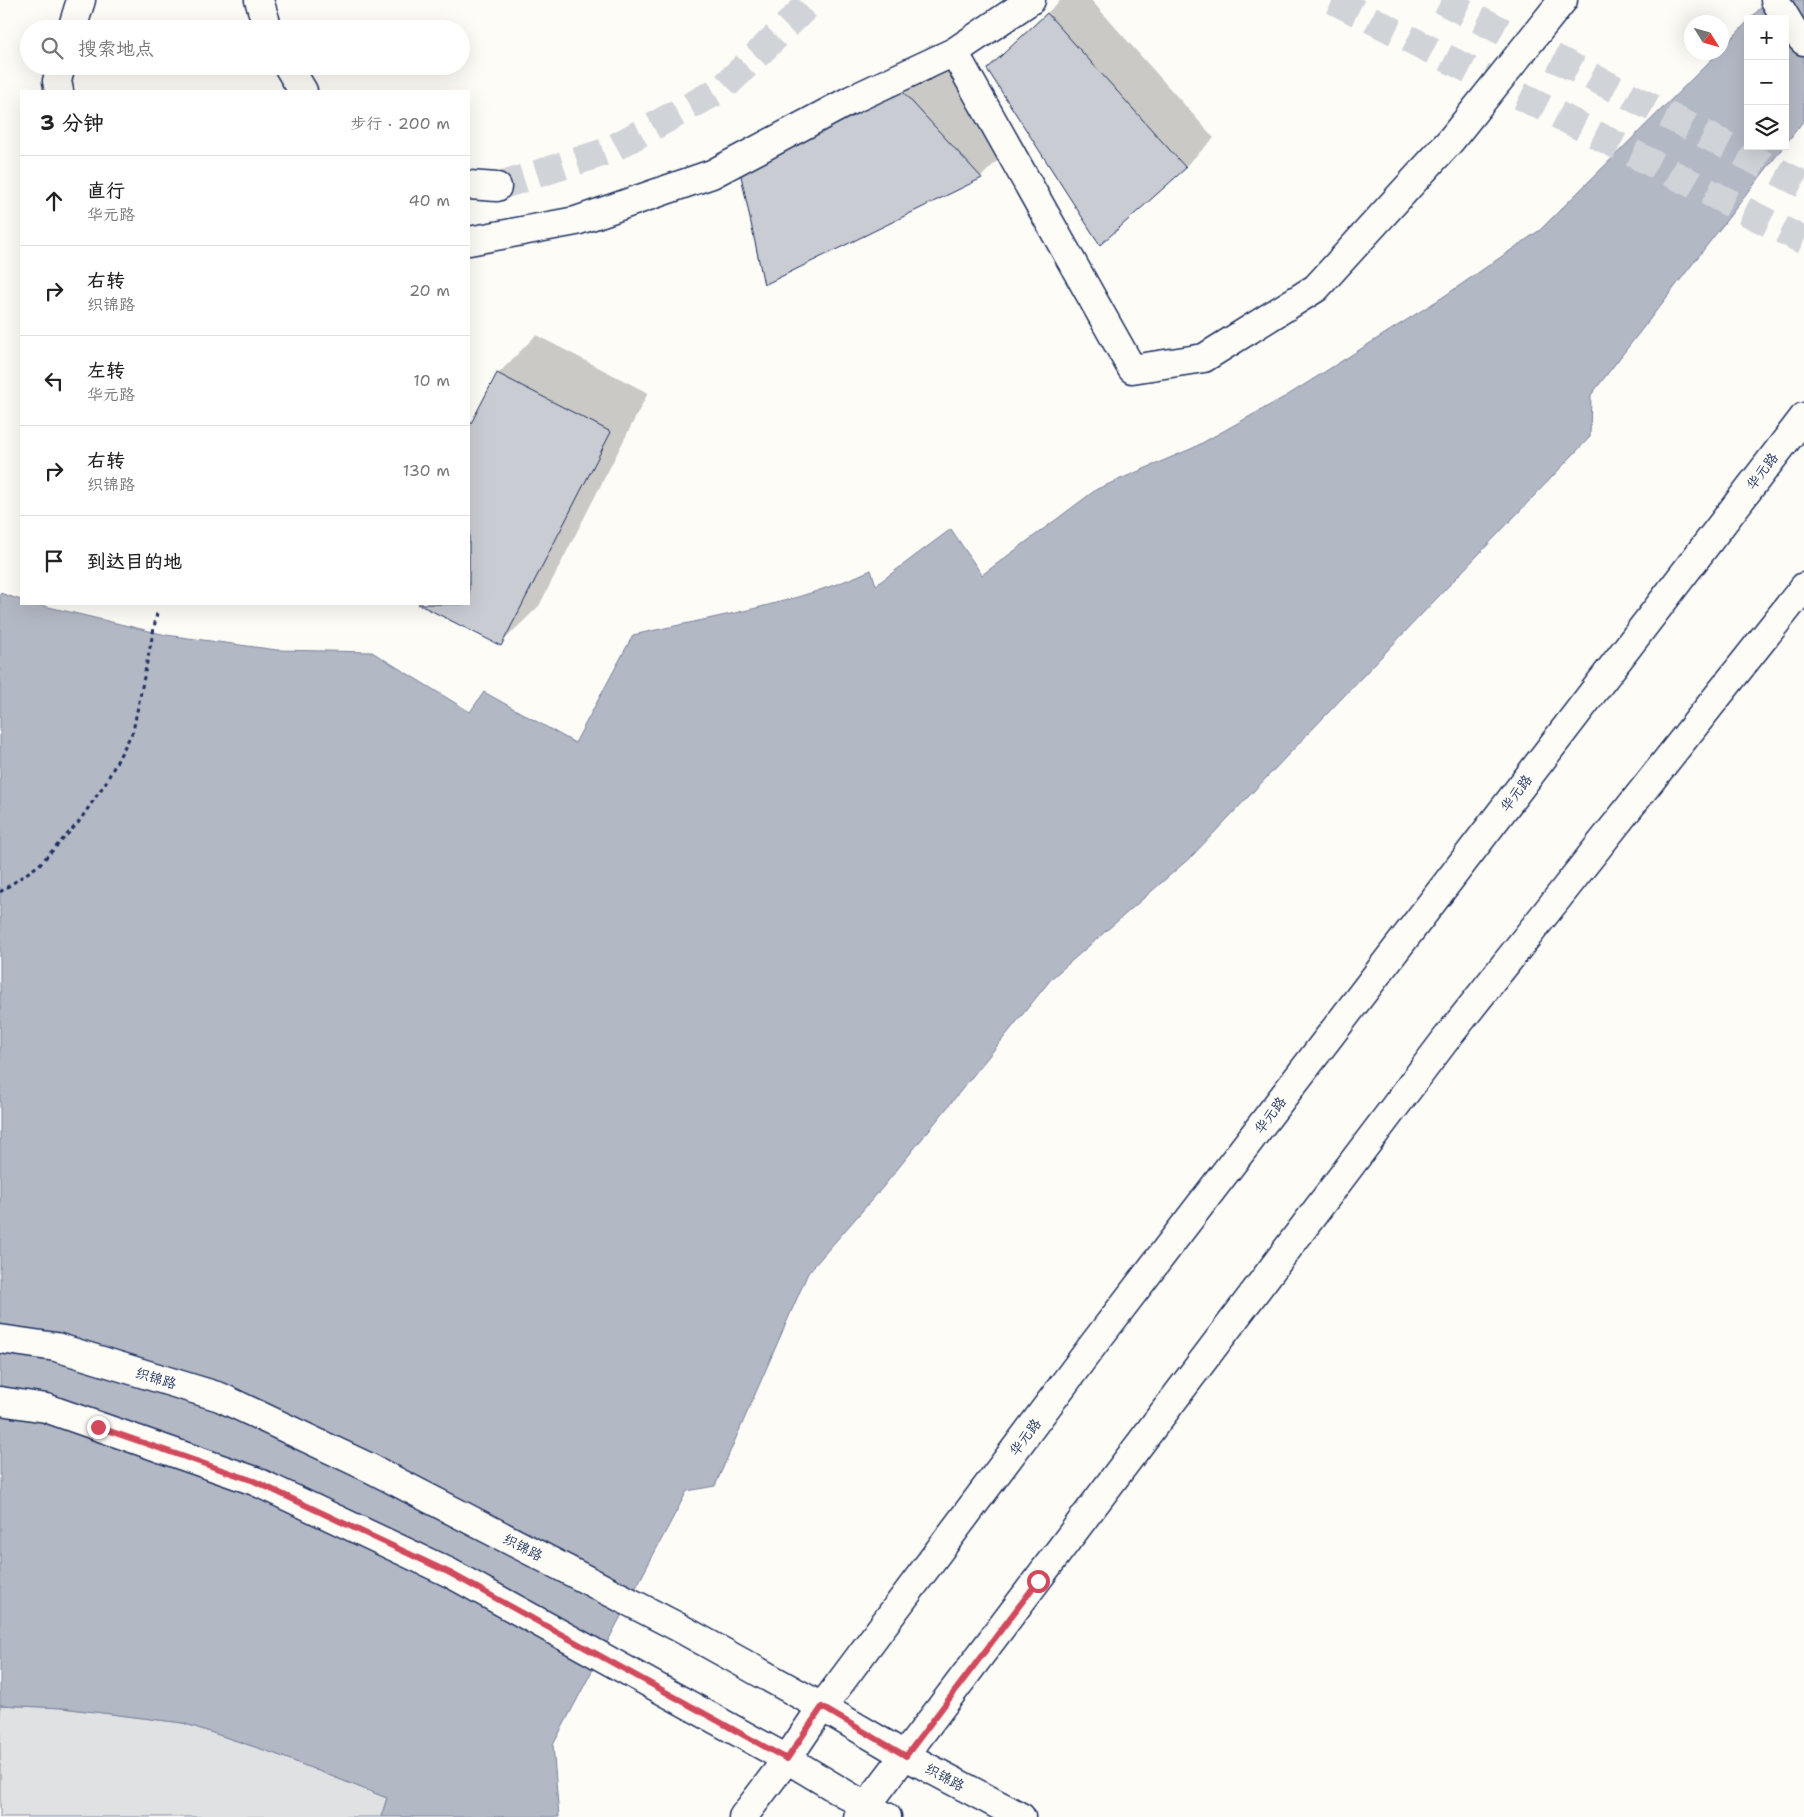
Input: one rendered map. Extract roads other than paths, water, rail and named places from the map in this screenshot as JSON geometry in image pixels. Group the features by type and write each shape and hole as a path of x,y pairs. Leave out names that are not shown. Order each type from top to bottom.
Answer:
{"main road":[{"path":"75,20 81,0"},
{"path":"259,0 265,20"},
{"path":"470,241 576,220 712,174 851,100 954,52 1031,0"},
{"path":"954,52 1132,368 1204,358 1316,288 1451,140 1563,0"},
{"path":"1775,0 1793,30 1804,41"},
{"path":"59,75 57,81 59,90"},
{"path":"293,75 302,90"},
{"path":"470,185 497,187"},
{"name":"华元路","path":"743,1817 787,1759 822,1707 1093,1345 1804,417"},
{"path":"0,1401 46,1408 254,1481 450,1573 787,1759 870,1813 906,1756 1446,1039 1804,587"},
{"name":"织锦路","path":"0,1340 56,1347 220,1397 370,1468 678,1627 906,1756 1021,1817"}],"tunnel":[{"path":"497,187 608,151 723,88 813,0"},
{"path":"1333,0 1804,241"},
{"path":"1441,0 1804,185"}]}
